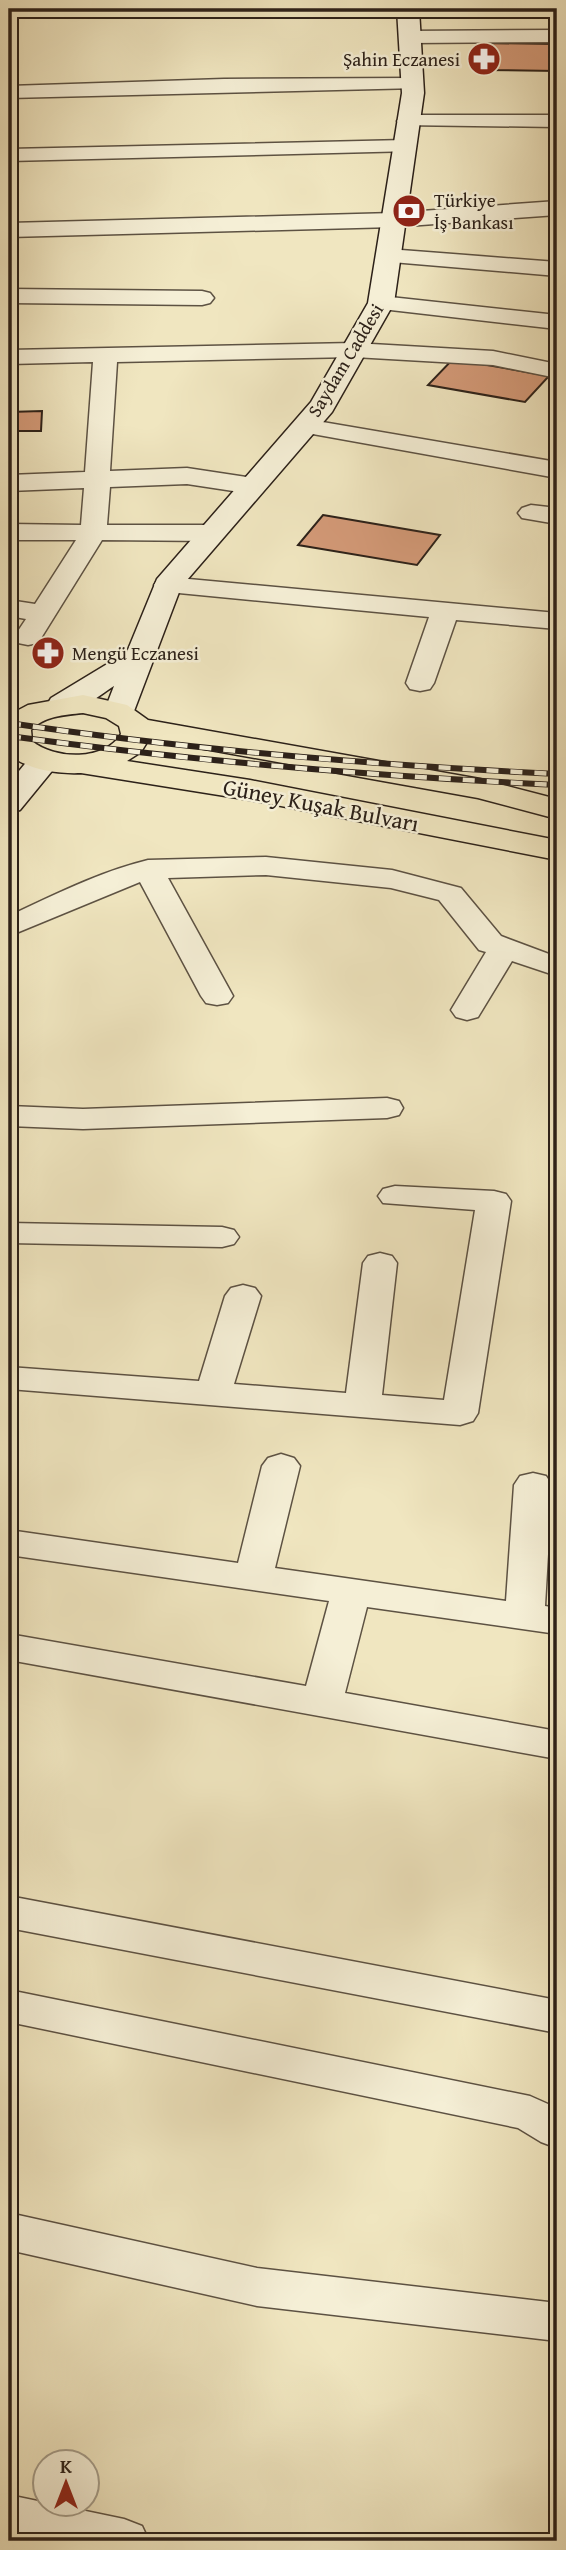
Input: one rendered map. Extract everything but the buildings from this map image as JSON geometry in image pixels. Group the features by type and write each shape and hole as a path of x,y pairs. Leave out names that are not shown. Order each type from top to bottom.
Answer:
{"main road":[{"name":"Saydam Caddesi","path":"129,720 140,657 167,585 322,406 381,303 412,84 408,9"},
{"path":"9,803 28,755 19,746 15,736 18,726 28,716 53,707 140,657"},
{"path":"9,702 53,707"},
{"name":"Güney Kuşak Bulvarı","path":"53,707 93,705 129,720 480,789 557,809"},
{"path":"83,764 119,755 131,747 137,738 129,720"},
{"name":"Güney Kuşak Bulvarı","path":"28,755 250,790 557,850"}],"street":[{"path":"410,37 557,36"},
{"path":"12,91 224,85 412,84"},
{"path":"9,155 407,133 557,121"},
{"path":"9,230 394,220 557,208"},
{"path":"388,257 557,269"},
{"path":"9,296 202,298"},
{"path":"381,303 557,323"},
{"path":"9,357 354,350 493,358 557,371"},
{"path":"28,638 94,532 105,355"},
{"path":"305,426 557,471"},
{"path":"9,483 187,477 253,486"},
{"path":"531,513 557,516"},
{"path":"9,531 212,533"},
{"path":"167,585 557,621"},
{"path":"9,608 44,613"},
{"path":"420,683 444,611"},
{"path":"9,927 104,884 148,869 266,866 392,879 450,894 491,943 557,967"},
{"path":"148,869 217,996"},
{"path":"467,1010 504,948"},
{"path":"9,1116 83,1119 387,1108"},
{"path":"9,1378 460,1413 494,1201 395,1196"},
{"path":"9,1233 222,1237"},
{"path":"363,1406 380,1262"},
{"path":"214,1394 243,1296"},
{"path":"253,1579 281,1466"},
{"path":"9,1543 541,1619 533,1485"},
{"path":"323,1703 351,1592"},
{"path":"9,1647 557,1745"},
{"path":"9,1912 557,2017"},
{"path":"9,2006 530,2113 557,2130"},
{"path":"9,2231 257,2287 557,2322"},
{"path":"9,2516 124,2541"}],"railway":[{"path":"9,723 282,755 557,774"},
{"path":"9,736 282,766 557,785"}],"place":[{"name":"Şahin Eczanesi","path":"484,59"},
{"name":"Türkiye İş Bankası","path":"409,211"},
{"name":"Mengü Eczanesi","path":"48,653"}]}
